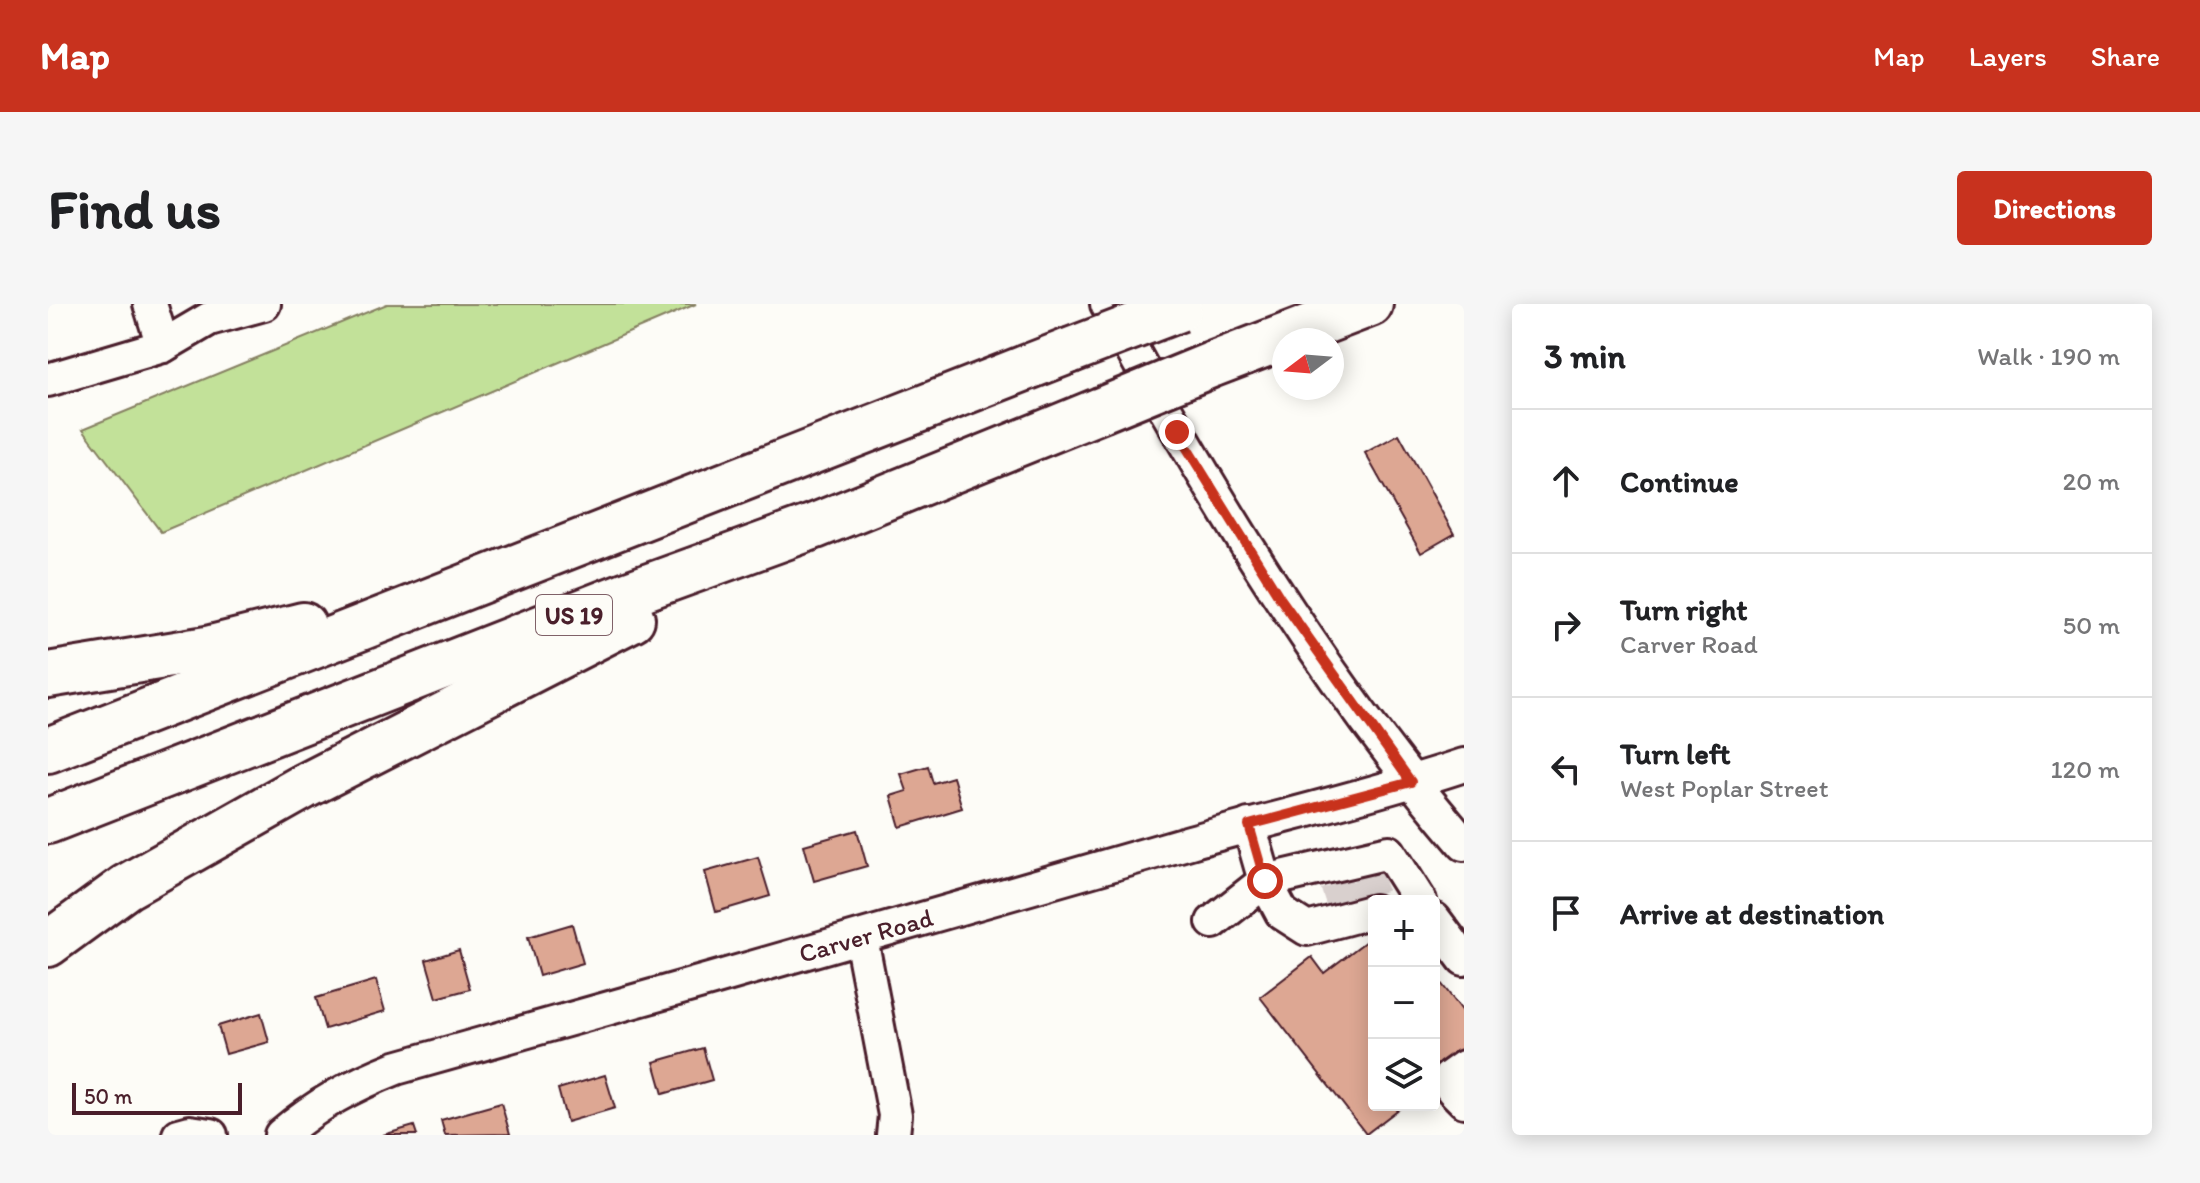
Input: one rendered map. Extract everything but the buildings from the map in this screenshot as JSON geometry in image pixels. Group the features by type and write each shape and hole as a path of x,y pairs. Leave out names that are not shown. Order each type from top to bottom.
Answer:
{"highway":[{"name":"US 19","path":"48,821 625,595 815,526 1211,365 1370,304"},
{"name":"US 19","path":"48,750 1186,307"},
{"path":"48,944 126,887 303,787 815,526"},
{"path":"48,675 207,649 288,628 431,600"}],"street":[{"path":"150,304 163,346"},
{"path":"48,380 163,346 209,319 264,304"},
{"path":"1107,304 1177,432 1280,598 1411,782 1464,844"},
{"name":"Carver Road","path":"281,1135 307,1112 337,1094 396,1068 1464,765"},
{"path":"1249,825 1265,881 1282,913 1307,929 1356,891 1389,852 1414,895"},
{"path":"1213,922 1265,881 1356,891"},
{"path":"1440,930 1464,959"},
{"path":"861,938 895,1115 893,1135"},
{"path":"1464,1067 1450,1077 1452,1089 1464,1101"},
{"path":"179,1135 190,1132 211,1135"}],"green space":[{"path":"387,304 696,304 161,532 83,429"}],"tunnel":[{"path":"1365,876 1373,895"},
{"path":"1336,884 1343,905"}],"route":[{"path":"1177,432 1280,598 1411,782 1249,825 1265,881"}]}
